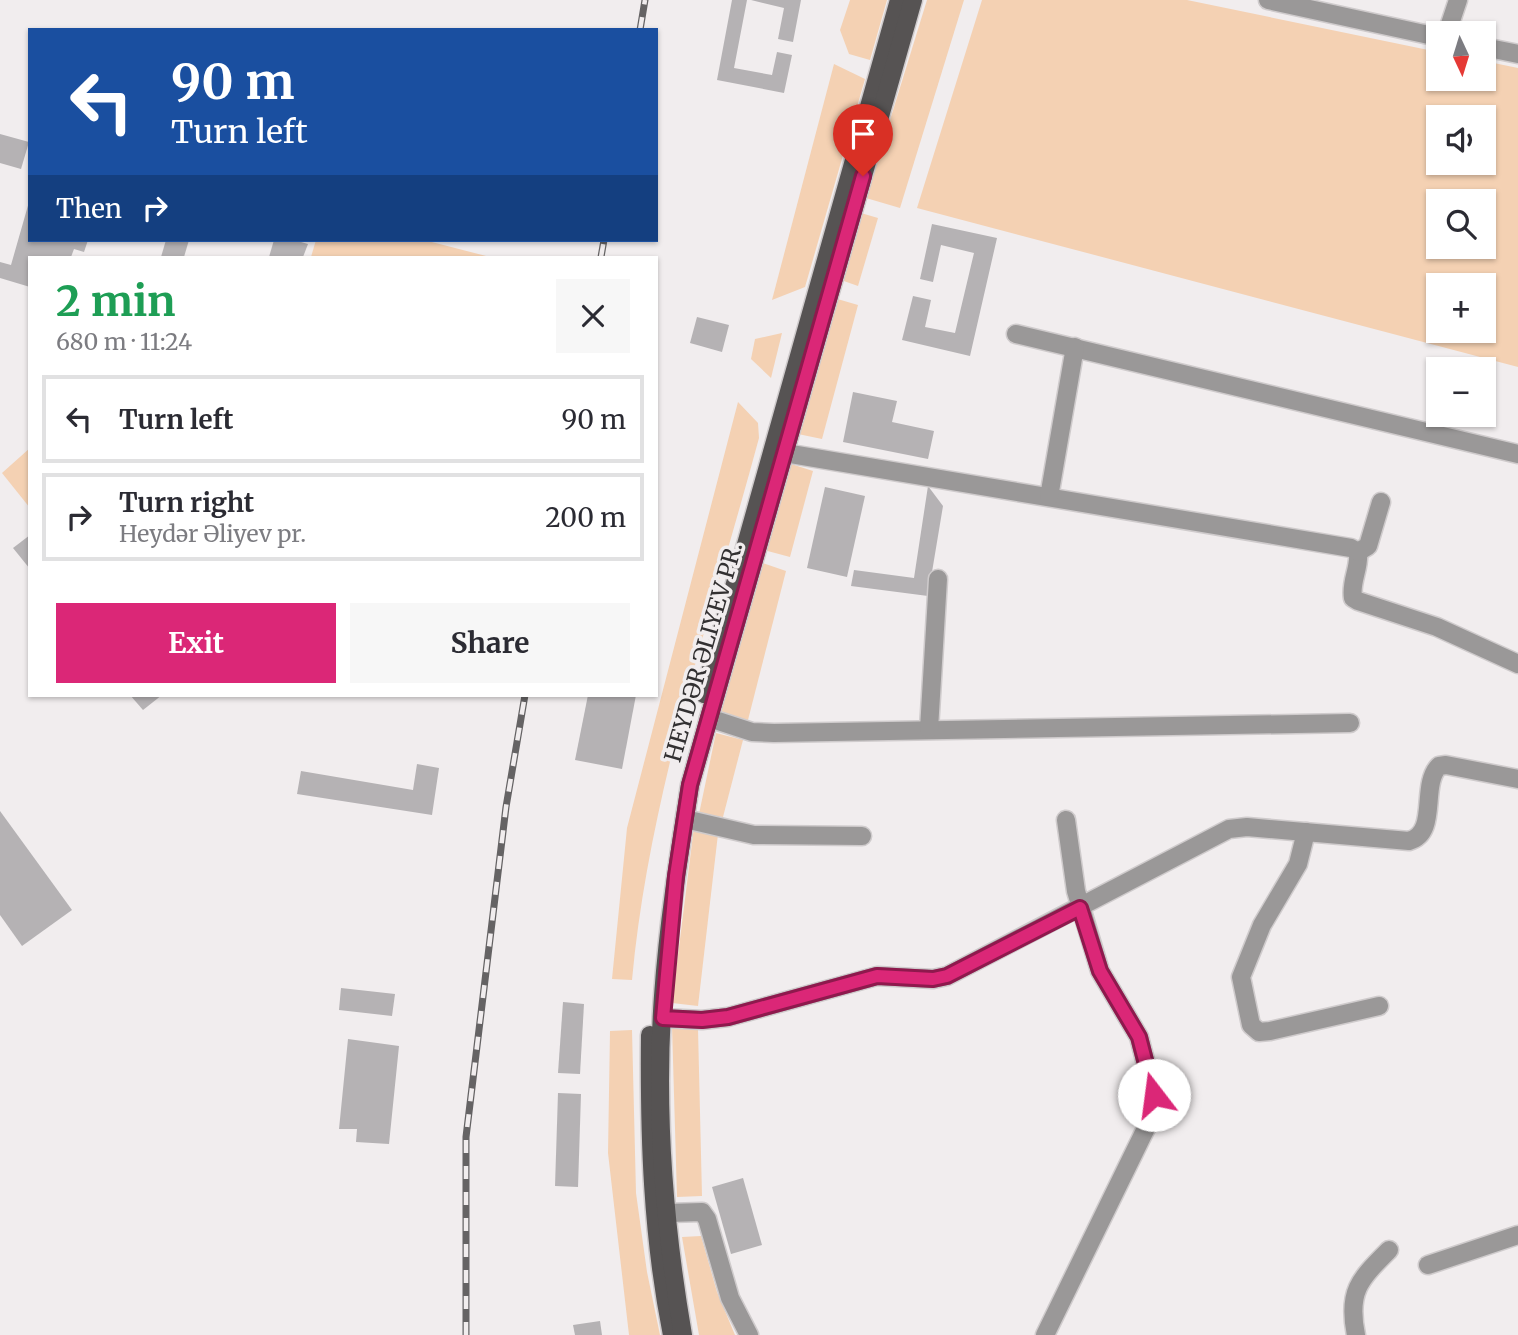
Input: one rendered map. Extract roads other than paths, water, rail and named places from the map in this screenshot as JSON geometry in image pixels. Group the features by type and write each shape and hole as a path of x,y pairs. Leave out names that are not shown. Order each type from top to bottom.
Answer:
{"main road":[{"name":"HEYDƏR ƏLIYEV PR.","path":"672,1335 657,1247 649,1097 651,995 678,783 899,0"},
{"name":"HEYDƏR ƏLIYEV PR.","path":"683,1335 668,1213 662,1097 663,1018 690,785 913,0"}],"street":[{"path":"1268,0 1326,6 1426,34"},
{"path":"1451,21 1458,0"},
{"path":"1496,49 1518,54"},
{"path":"1016,334 1518,454"},
{"path":"1049,497 1075,347"},
{"path":"785,453 1351,548 1358,552"},
{"path":"1358,552 1368,546 1381,502"},
{"path":"1358,552 1353,598 1437,627 1518,664"},
{"path":"929,729 938,579"},
{"path":"709,718 752,732 775,733 1350,723"},
{"path":"663,1018 702,1020 728,1017 877,976 933,979 947,976 1229,829 1247,827 1397,840 1417,839 1424,830 1431,781 1439,766 1446,765 1518,779"},
{"path":"685,819 754,835 862,836"},
{"path":"1045,1335 1152,1116 1154,1095 1139,1037 1100,971 1080,908 1068,853 1066,820"},
{"path":"1306,832 1298,864 1245,962 1241,991 1251,1026 1259,1032 1270,1031 1379,1006"},
{"path":"668,1213 702,1212 707,1219 730,1298 749,1335"},
{"path":"1428,1265 1518,1236"},
{"path":"1356,1335 1354,1292 1363,1276 1389,1250"}],"railway":[{"path":"640,28 645,0"},
{"path":"601,256 604,242"},
{"path":"466,1335 466,1137 506,807 525,697"}]}
